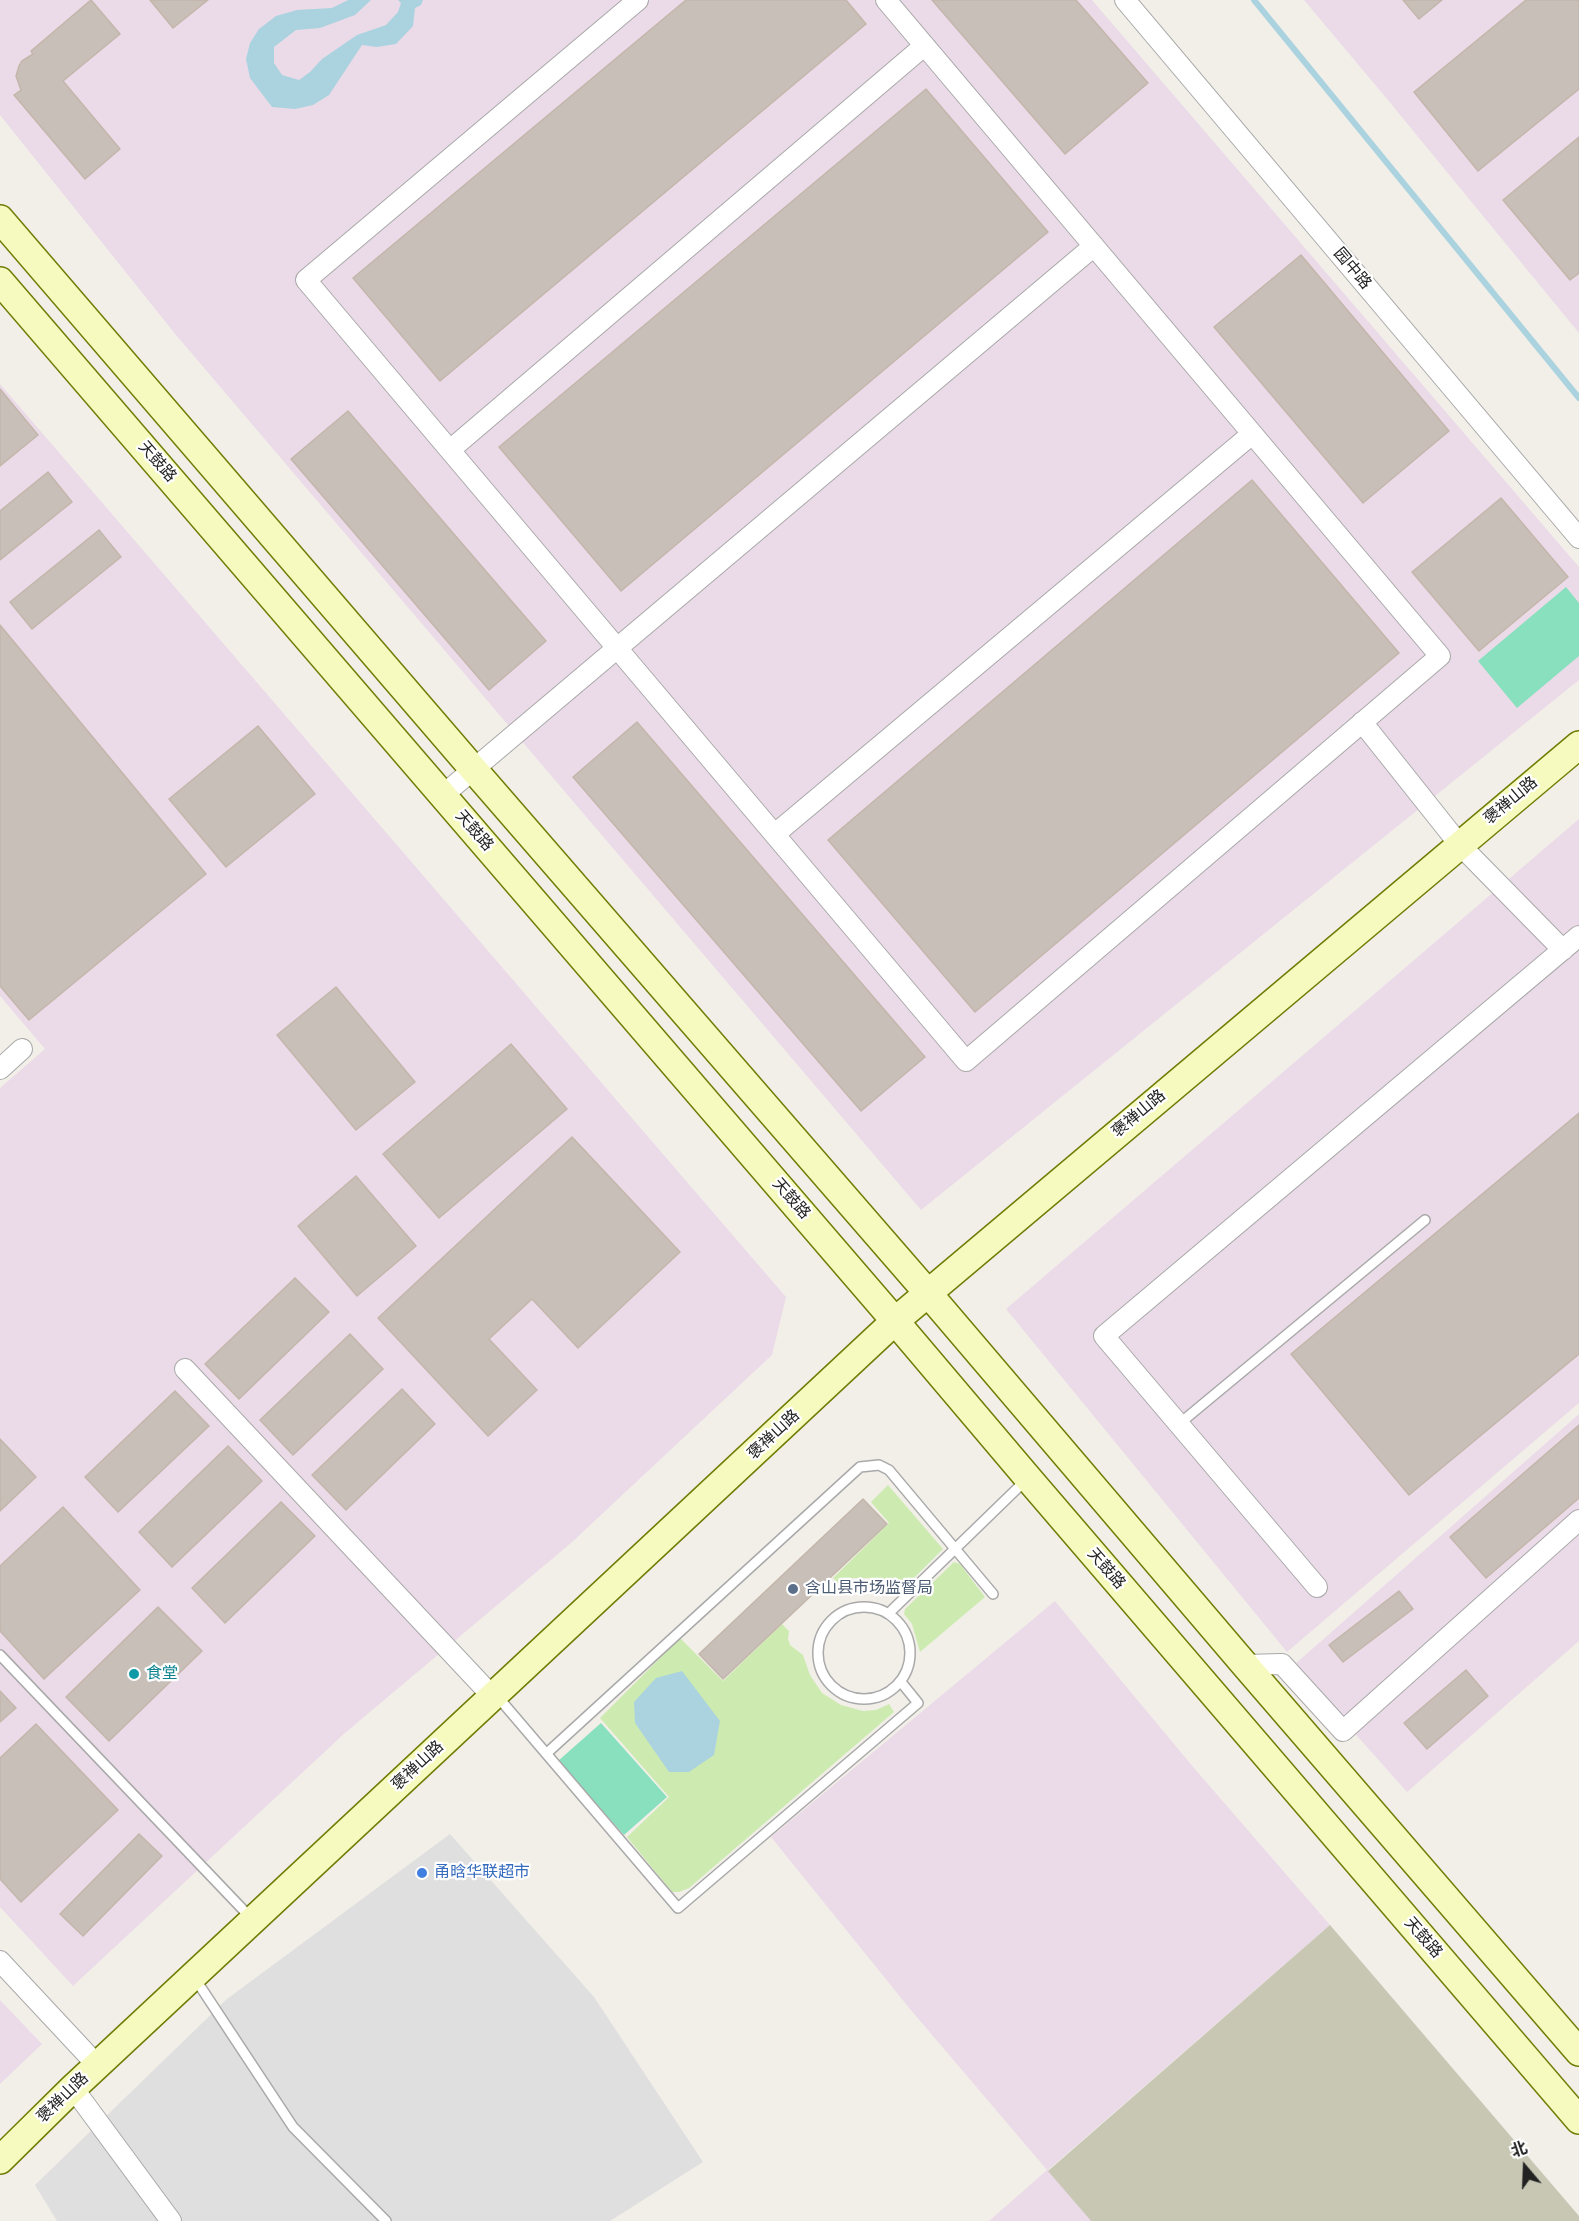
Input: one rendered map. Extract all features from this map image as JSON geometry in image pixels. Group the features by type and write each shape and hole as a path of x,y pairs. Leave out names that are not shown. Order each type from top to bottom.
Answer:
{"main road":[{"path":"0,219 927,1292 1579,2052"},
{"name":"天鼓路","path":"0,281 896,1321 1579,2120"},
{"name":"褒禅山路","path":"0,2160 97,2065 927,1292 1579,745"}],"street":[{"path":"638,0 306,280 966,1061 1440,656 886,0"},
{"name":"园中路","path":"1125,0 1579,538"},
{"path":"450,450 924,46"},
{"path":"443,795 1094,246"},
{"path":"775,834 1252,434"},
{"path":"1362,722 1459,844 1563,950"},
{"path":"1317,1587 1104,1336 1579,936"},
{"path":"0,1069 22,1049"},
{"path":"185,1369 494,1696"},
{"path":"1245,1665 1282,1664 1343,1731 1579,1520"},
{"path":"0,1960 97,2065"},
{"path":"73,2088 171,2221"}],"lane":[{"path":"1179,1424 1425,1220"},
{"path":"547,1754 860,1467 879,1465 889,1470 993,1594"},
{"path":"889,1613 1028,1478"},
{"path":"858,1607 874,1608 889,1613 900,1624 910,1645 908,1669 901,1682 889,1693 875,1699 860,1700 846,1696 833,1688 824,1677 818,1663 818,1648 822,1633 830,1621 843,1611 858,1607"},
{"path":"0,1655 253,1919"},
{"path":"494,1696 547,1754 678,1908 918,1703 901,1682"},
{"path":"193,1976 292,2127 386,2221"}],"shaded area":[{"path":"0,0 1092,0 1579,567 1579,680 921,1210 176,335 0,115"},
{"path":"1304,0 1579,0 1579,333 1387,99"},
{"path":"0,384 786,1297 772,1355 571,1543 345,1733 73,1986 0,1907 0,1088 45,1049 0,996"},
{"path":"1579,819 1579,1403 1287,1652 1006,1309"},
{"path":"1579,1414 1579,1641 1407,1792 1294,1665"},
{"path":"1055,1601 1194,1768 1330,1925 1048,2170 1091,2221 989,2221 1047,2170 910,2009 771,1837"},
{"path":"450,1834 594,1997 703,2162 610,2221 57,2221 35,2185 227,1999"},
{"path":"1330,1925 1579,2216 1579,2221 1091,2221 1048,2171"},
{"path":"0,2000 42,2044 0,2084"}],"green space":[{"path":"1566,587 1579,603 1579,656 1517,708 1478,661"},
{"path":"888,1485 943,1549 905,1587 899,1589 870,1578 854,1578 838,1583 833,1578 889,1523 871,1502"},
{"path":"954,1562 960,1564 985,1597 920,1652 912,1624 904,1614 905,1609"},
{"path":"782,1624 789,1631 790,1645 803,1655 810,1675 822,1693 841,1705 863,1711 876,1710 889,1704 894,1712 689,1888 672,1892 627,1837 669,1797 600,1718 680,1638 723,1681"},
{"path":"601,1723 667,1797 624,1835 558,1761"}],"water":[{"path":"348,0 371,0 355,15 320,28 296,30 274,47 274,63 282,75 299,80 322,59 357,35 386,25 398,12 401,3 398,0 423,0 421,5 415,8 413,26 396,44 377,47 362,45 329,95 313,105 295,109 272,107 250,78 246,59 250,43 259,29 276,16 297,10 332,8"},
{"path":"682,1671 720,1721 714,1755 689,1772 669,1772 635,1723 634,1702 656,1678"}],"building":[{"path":"91,0 120,34 63,81 120,149 85,179 14,95 21,90 16,76 22,61 33,54 31,51"},
{"path":"150,0 208,0 173,28"},
{"path":"686,0 846,0 866,24 440,381 353,278"},
{"path":"932,0 1076,0 1148,83 1065,154"},
{"path":"1403,0 1442,0 1419,19"},
{"path":"1526,0 1579,0 1579,89 1478,171 1414,92"},
{"path":"926,89 1048,232 621,591 499,447"},
{"path":"1579,137 1579,273 1570,280 1503,200"},
{"path":"1301,255 1449,431 1363,503 1214,327"},
{"path":"0,389 38,435 0,466"},
{"path":"348,411 546,641 489,690 291,459"},
{"path":"48,472 72,502 0,560 0,511"},
{"path":"1252,480 1399,653 975,1012 828,840"},
{"path":"1501,498 1568,577 1479,651 1412,572"},
{"path":"99,530 121,557 32,629 10,602"},
{"path":"0,625 206,874 29,1020 0,986"},
{"path":"637,722 925,1057 861,1111 573,777"},
{"path":"258,726 315,794 226,867 169,799"},
{"path":"336,987 415,1082 356,1130 277,1035"},
{"path":"511,1044 567,1109 439,1218 383,1154"},
{"path":"1579,1113 1579,1354 1409,1495 1291,1354"},
{"path":"572,1137 680,1252 578,1348 532,1299 489,1339 537,1390 488,1436 378,1318"},
{"path":"356,1176 416,1246 357,1296 298,1226"},
{"path":"295,1278 329,1312 239,1399 205,1364"},
{"path":"350,1334 383,1369 293,1455 260,1420"},
{"path":"402,1389 435,1424 346,1510 312,1475"},
{"path":"175,1391 209,1426 118,1512 85,1477"},
{"path":"1579,1425 1579,1498 1486,1578 1450,1537"},
{"path":"0,1439 36,1477 0,1511"},
{"path":"228,1446 262,1481 172,1567 139,1532"},
{"name":"含山县市场监督局","path":"863,1499 887,1524 723,1679 699,1654"},
{"path":"281,1502 315,1536 225,1623 192,1588"},
{"path":"63,1507 140,1590 44,1679 0,1631 0,1566"},
{"path":"1399,1591 1413,1609 1343,1662 1329,1645"},
{"name":"食堂","path":"158,1607 202,1651 109,1741 66,1697"},
{"path":"1466,1670 1488,1696 1427,1749 1404,1723"},
{"path":"0,1691 16,1708 0,1722"},
{"path":"36,1724 118,1810 21,1902 0,1879 0,1758"},
{"path":"139,1834 162,1856 83,1936 60,1914"}],"waterway":[{"path":"1254,0 1579,398"}],"place":[{"name":"含山县市场监督局","path":"793,1589"},
{"name":"食堂","path":"134,1674"},
{"name":"甬晗华联超市","path":"422,1873"}]}
